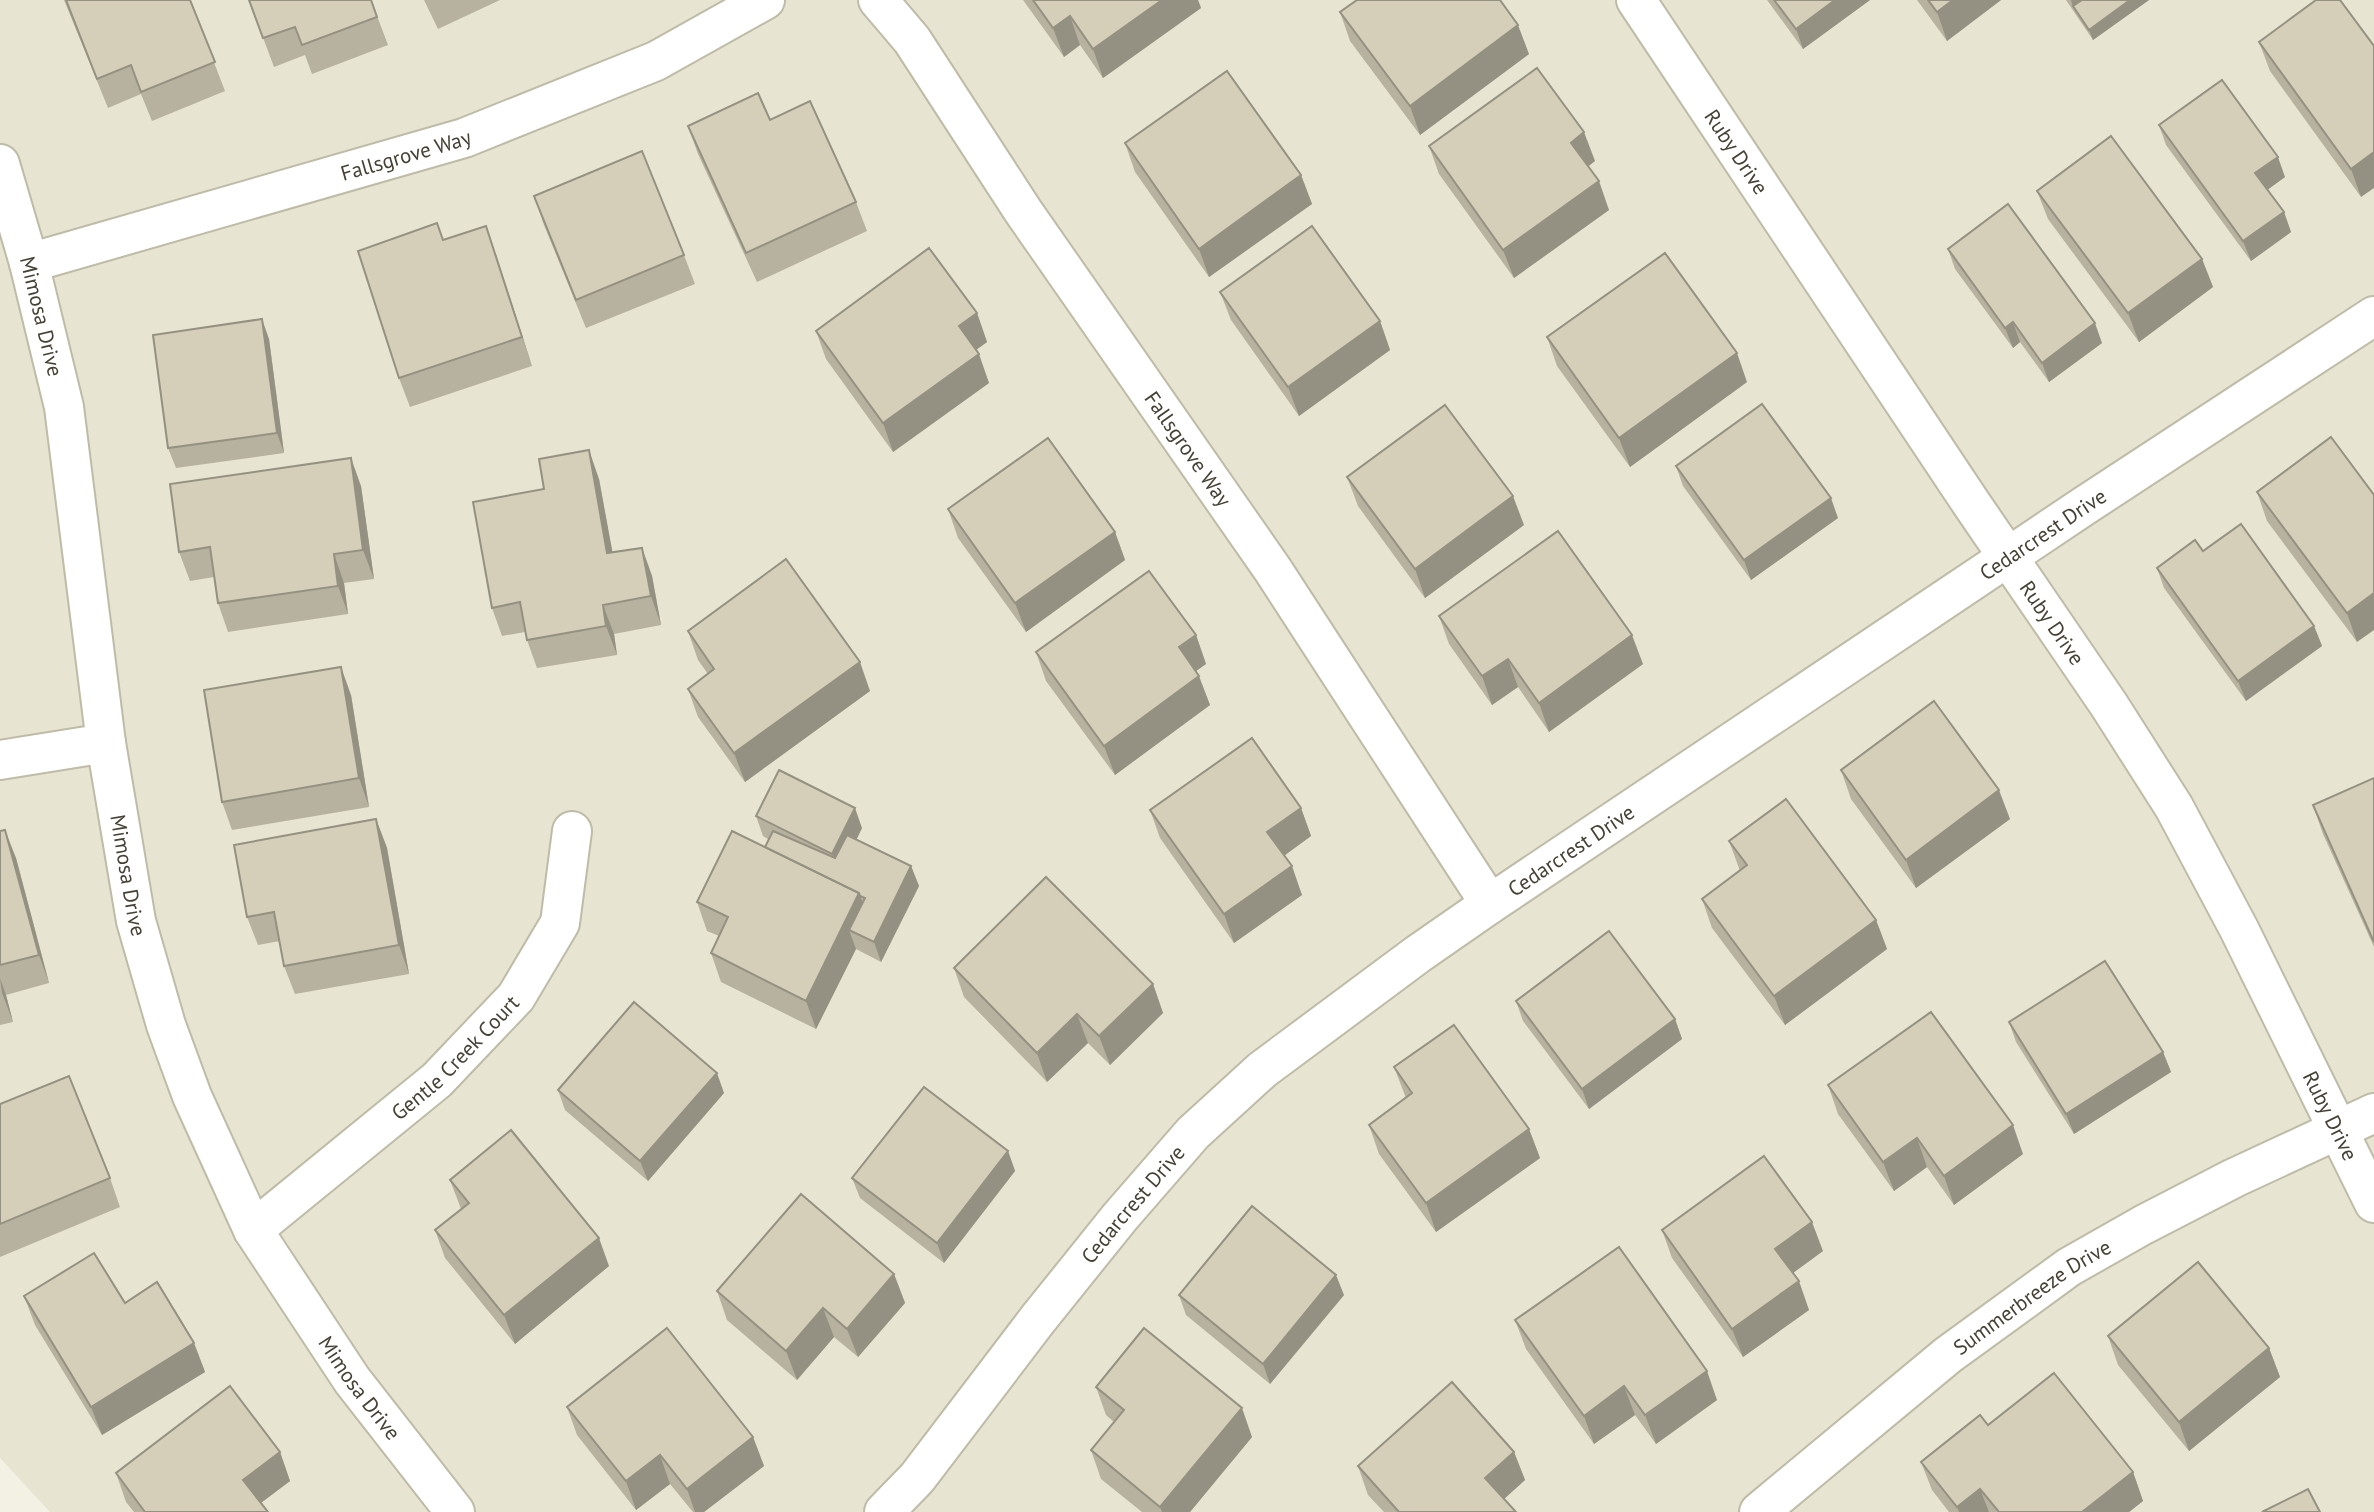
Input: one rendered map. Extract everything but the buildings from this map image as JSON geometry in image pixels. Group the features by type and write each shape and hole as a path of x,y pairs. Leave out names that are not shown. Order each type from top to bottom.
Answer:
{"street":[{"name":"Fallsgrove Way","path":"29,263 464,138 656,61 765,0"},
{"name":"Fallsgrove Way","path":"878,0 912,40 1023,211 1273,570 1490,904"},
{"name":"Ruby Drive","path":"1636,0 2008,559 2109,705 2174,807 2239,929 2374,1203"},
{"name":"Mimosa Drive","path":"0,164 29,263 64,407 106,743 136,921 166,1025 192,1096 253,1230 352,1380 455,1512"},
{"name":"Cedarcrest Drive","path":"884,1512 917,1478 1120,1217 1193,1133 1262,1070 1490,904 2084,506 2374,316"},
{"path":"0,760 106,743"},
{"name":"Gentle Creek Court","path":"253,1230 437,1080 516,997 560,923 572,831"},
{"name":"Summerbreeze Drive","path":"1759,1512 1948,1355 2069,1267 2166,1213 2374,1113"}],"shaded area":[{"path":"0,0 2374,0 2374,1512 50,1512 0,1458"}]}
